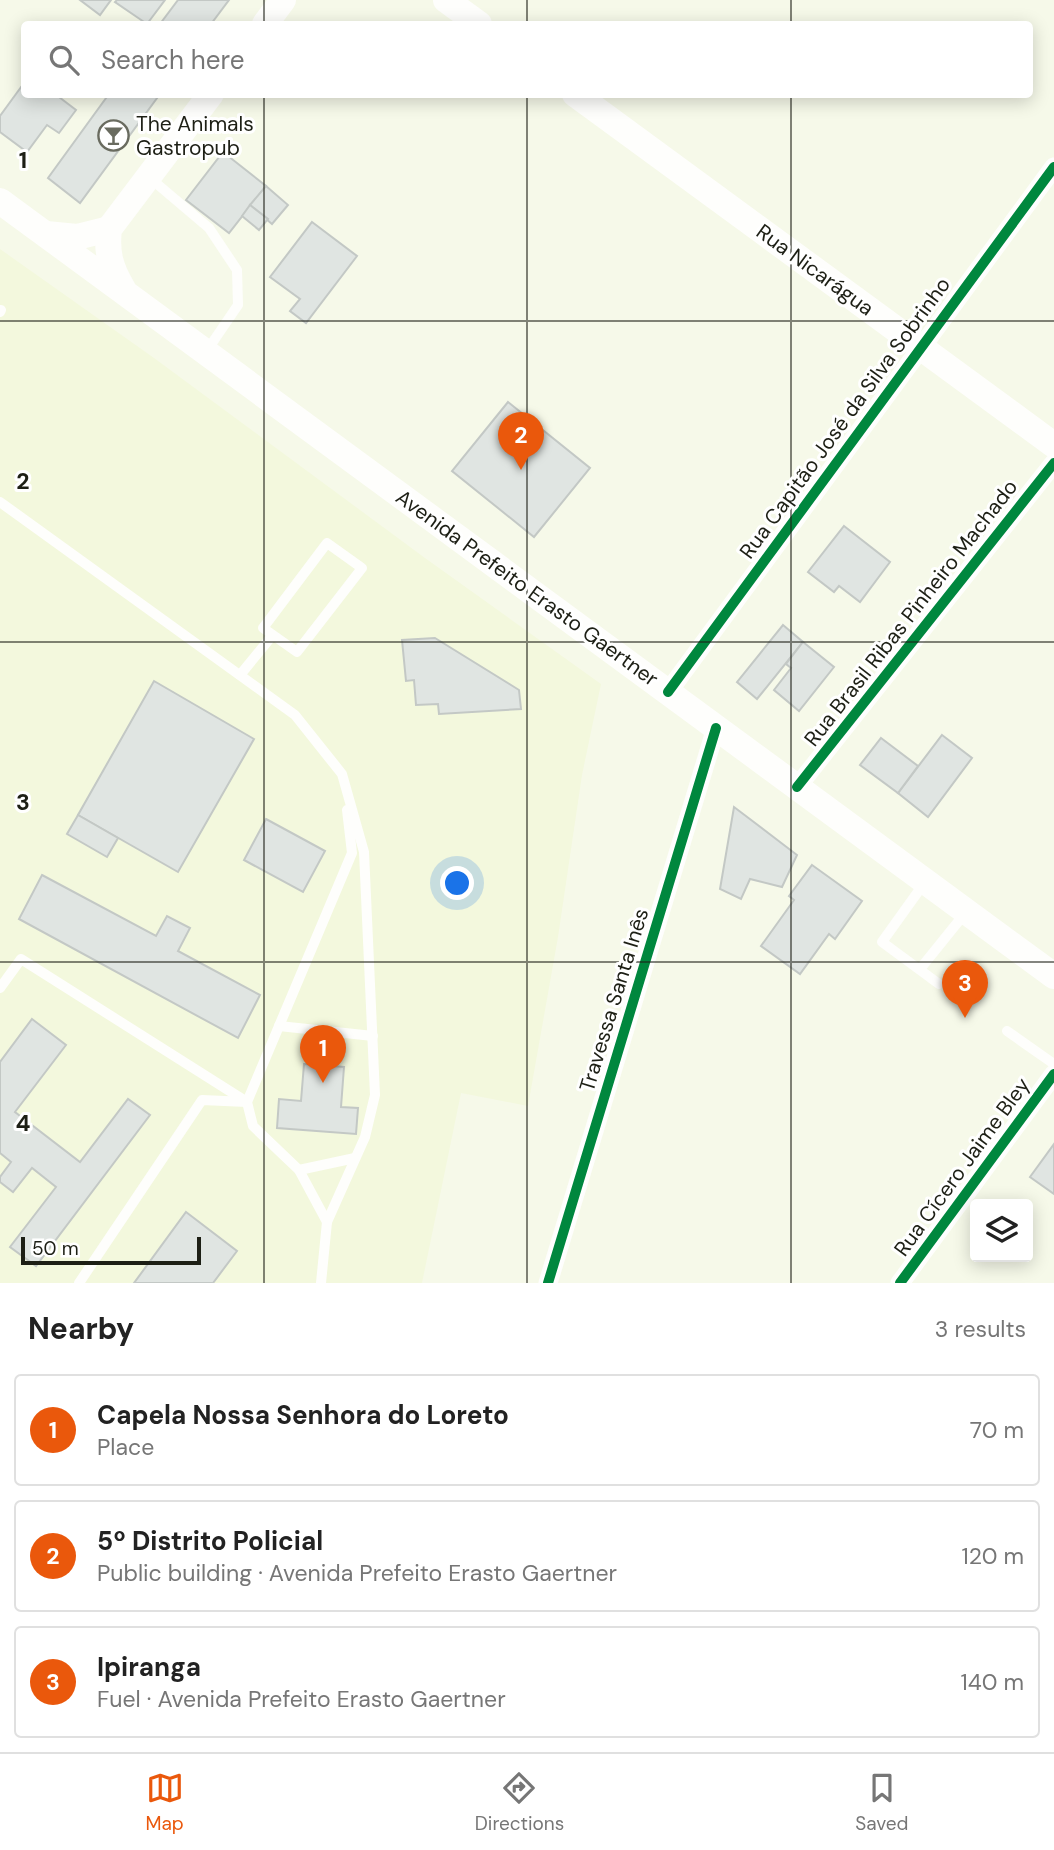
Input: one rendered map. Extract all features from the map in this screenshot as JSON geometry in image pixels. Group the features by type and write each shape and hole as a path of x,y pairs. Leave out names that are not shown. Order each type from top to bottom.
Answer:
{"main road":[{"path":"267,21 283,0"},
{"path":"446,0 475,21"},
{"path":"125,292 109,260 109,229 208,98"},
{"name":"Rua Nicarágua","path":"580,98 1054,445"},
{"name":"Avenida Prefeito Erasto Gaertner","path":"0,201 1054,975"},
{"path":"45,234 77,237 109,229"}],"street":[{"name":"Rua Capitão José da Silva Sobrinho","path":"668,692 1054,167"},
{"name":"Rua Brasil Ribas Pinheiro Machado","path":"797,787 1054,463"},
{"name":"Travessa Santa Inês","path":"548,1283 716,728"},
{"name":"Rua Cícero Jaime Bley","path":"900,1283 1054,1074"}],"lane":[{"path":"149,177 209,228 236,270 238,305 206,352"},
{"path":"0,502 295,715 342,774 364,852 375,1094 365,1137 327,1222 321,1283"},
{"path":"327,543 362,568 297,652 272,636 263,628 327,543"},
{"path":"240,675 272,636"},
{"path":"327,1222 299,1170 253,1126 247,1102 352,853 342,774"},
{"path":"925,881 882,942 939,984"},
{"path":"920,969 966,911"},
{"path":"0,988 21,959 247,1102"},
{"path":"279,1027 373,1036"},
{"path":"1007,1031 1054,1064"},
{"path":"79,1283 202,1100 247,1102"},
{"path":"299,1170 355,1158"}],"shaded area":[{"path":"0,249 601,684 582,775 558,937 528,1106 461,1093 422,1283 0,1283"}],"building":[{"path":"80,0 111,0 100,15"},
{"path":"165,0 149,21 143,21 115,2"},
{"path":"178,0 229,0 213,21 162,21"},
{"path":"21,87 21,98 60,98 76,110 59,133 47,125 27,152 0,132 0,116"},
{"path":"106,98 157,98 80,203 48,178"},
{"path":"223,152 266,186 229,233 186,200"},
{"path":"266,186 288,205 272,224 250,205"},
{"path":"250,205 268,219 259,230 242,216"},
{"path":"312,222 357,256 306,323 290,311 300,299 270,277"},
{"path":"508,402 590,468 534,537 452,471"},
{"path":"844,526 890,562 860,602 839,586 834,592 808,572"},
{"path":"783,625 803,642 757,699 737,682"},
{"path":"435,638 519,690 521,709 439,714 438,704 416,705 414,680 406,681 402,640"},
{"path":"803,642 834,667 799,711 774,690 791,668 786,664"},
{"path":"154,681 254,739 178,872 78,815"},
{"path":"942,735 972,758 928,817 898,793"},
{"path":"881,738 918,766 898,793 860,765"},
{"path":"734,807 797,855 782,887 750,879 741,899 720,889"},
{"path":"78,815 118,838 107,857 67,834"},
{"path":"266,819 325,851 303,892 244,860"},
{"path":"812,865 862,901 835,939 829,934 800,974 761,946 794,900 789,896"},
{"path":"42,875 156,936 167,916 190,928 178,951 260,995 238,1038 19,919"},
{"path":"32,1019 66,1045 15,1112 80,1162 128,1099 150,1115 36,1266 10,1247 56,1187 32,1168 13,1192 0,1182 0,1177 11,1162 0,1153 0,1062"},
{"path":"304,1064 344,1067 341,1107 358,1108 356,1134 277,1128 279,1099 301,1101"},
{"path":"1054,1144 1054,1194 1030,1177"},
{"path":"186,1212 237,1251 213,1283 134,1283"}],"cycle path":[{"path":"668,692 1054,167"},
{"path":"797,787 1054,463"},
{"path":"548,1283 716,728"},
{"path":"900,1283 1054,1074"}],"place":[{"name":"The Animals Gastropub","path":"113,136"},
{"name":"5º Distrito Policial","path":"521,470"},
{"name":"Ipiranga","path":"965,1018"},
{"name":"Capela Nossa Senhora do Loreto","path":"323,1083"}]}
